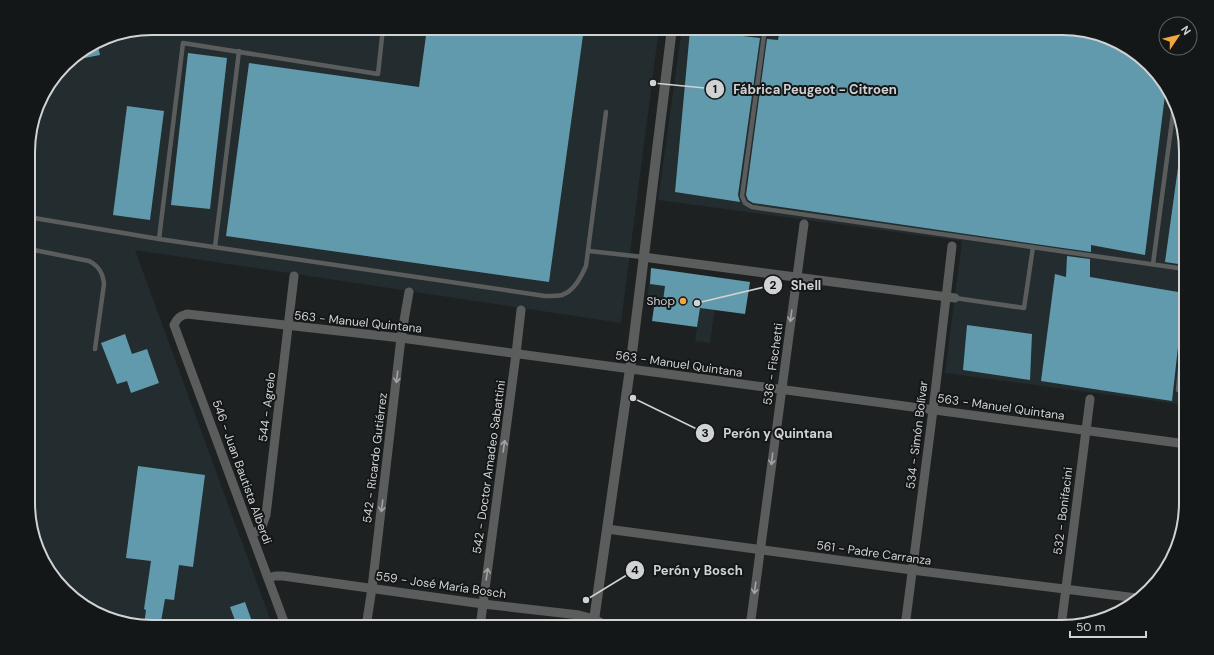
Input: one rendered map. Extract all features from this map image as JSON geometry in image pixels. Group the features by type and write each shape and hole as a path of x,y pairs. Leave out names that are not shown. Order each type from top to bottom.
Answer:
{"street":[{"path":"593,620 630,369 671,35"},
{"name":"536 - Fischetti","path":"751,620 804,224"},
{"name":"534 - Simón Bolívar","path":"906,620 933,410 952,246"},
{"path":"643,257 955,298"},
{"name":"544 - Agrelo","path":"252,534 261,529 266,515 294,276"},
{"name":"542 - Ricardo Gutiérrez","path":"367,620 401,338 408,292"},
{"name":"542 - Doctor Amadeo Sabattini","path":"481,620 521,310"},
{"name":"563 - Manuel Quintana","path":"174,324 177,318 181,315 187,314 289,327 401,338 1179,443"},
{"name":"546 - Juan Bautista Alberdi","path":"174,324 283,620"},
{"name":"532 - Bonifacini","path":"1062,620 1090,399"},
{"name":"561 - Padre Carranza","path":"607,530 1131,597"},
{"name":"559 - José María Bosch","path":"268,578 283,576 483,604 579,615 588,620"}],"lane":[{"path":"159,239 183,43 378,74 382,35"},
{"path":"764,35 742,196 745,203 752,207 1179,268"},
{"path":"214,247 239,51"},
{"path":"35,219 159,239 546,296 562,295 572,288 581,277 586,266 606,112"},
{"path":"1153,264 1173,115"},
{"path":"955,298 1024,308 1033,247"},
{"path":"35,250 88,261 99,268 103,275 104,284 95,349"},
{"path":"589,251 643,257"},
{"path":"1178,390 1179,381"}],"shaded area":[{"path":"658,35 621,323 135,250 270,620 152,620 137,619 114,614 87,600 69,586 51,562 44,548 36,518 35,503 35,144 39,122 44,107 55,87 75,64 93,51 114,41 137,36"},
{"path":"681,35 1070,35 1100,41 1127,55 1145,69 1163,94 1170,107 1175,122 1179,152 1179,404 945,373 962,241 658,200"},
{"path":"651,268 719,278 710,343 695,341 700,307 647,299"}],"building":[{"path":"426,35 583,35 549,282 226,236 249,63 419,87"},
{"path":"690,35 734,35 760,38 738,195 740,202 675,192"},
{"path":"779,35 1070,35 1100,41 1114,47 1145,69 1155,81 1165,97 1145,255 1091,245 1091,252 753,203 748,200 746,195 767,39 778,40"},
{"path":"98,48 100,55 82,59"},
{"path":"188,53 227,58 210,209 171,205"},
{"path":"127,106 164,111 150,220 113,215"},
{"path":"1179,160 1179,264 1165,262"},
{"path":"1067,256 1090,259 1090,277 1179,292 1179,338 1172,401 1041,381 1055,274 1066,277"},
{"path":"651,268 750,282 745,314 700,308 697,327 652,321 655,300 663,301 665,286 650,284"},
{"path":"967,325 1032,334 1030,380 963,370"},
{"path":"125,334 132,354 147,349 159,383 131,393 127,381 117,384 101,343"},
{"path":"138,466 205,475 193,567 179,565 174,600 165,599 161,620 145,620 146,610 144,609 151,561 126,558"},
{"path":"245,602 251,620 235,620 230,607"}],"place":[{"name":"Fábrica Peugeot - Citroen","path":"653,83"},
{"name":"Shop","path":"683,301"},
{"name":"Shell","path":"697,303"},
{"name":"Perón y Quintana","path":"633,398"},
{"name":"Perón y Bosch","path":"586,600"}]}
